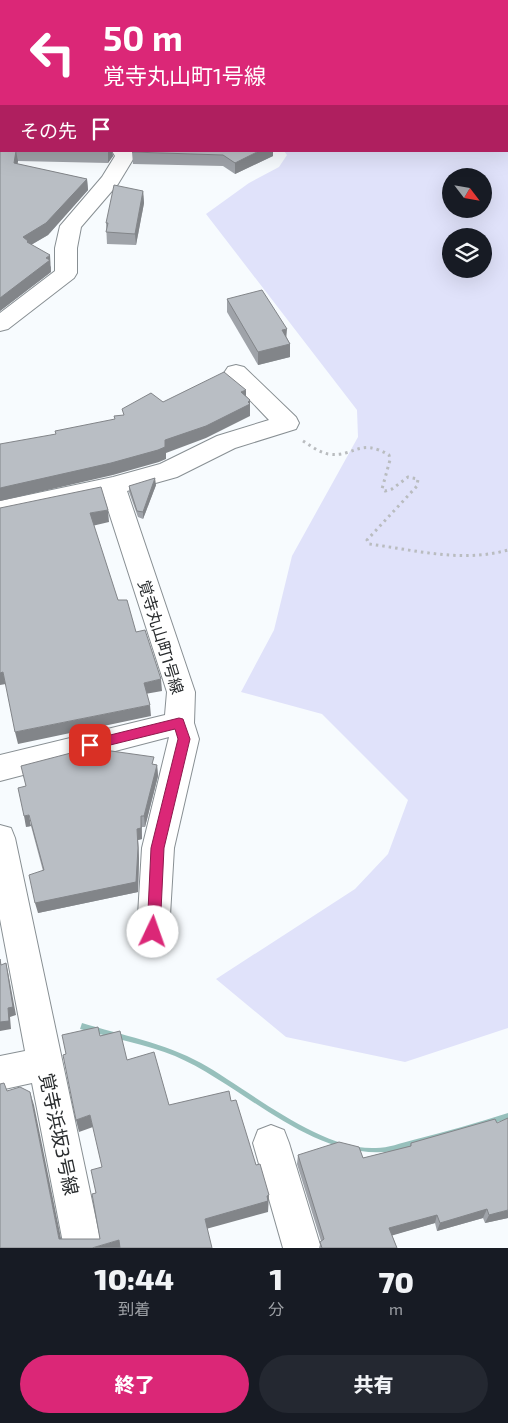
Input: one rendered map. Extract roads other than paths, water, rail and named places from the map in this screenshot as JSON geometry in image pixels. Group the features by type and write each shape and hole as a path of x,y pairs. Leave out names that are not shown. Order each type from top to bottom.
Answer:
{"street":[{"path":"0,324 66,273 66,248 71,226 111,180 125,156 123,152"},
{"path":"0,510 113,486 168,471 226,442 287,423 236,373"},
{"name":"覚寺丸山町1号線","path":"113,486 181,692 179,723 184,739 158,848 153,932"},
{"path":"0,768 179,723"},
{"path":"0,838 45,1064"},
{"name":"覚寺浜坂3号線","path":"0,1073 45,1064 83,1248"},
{"path":"271,1143 302,1248"}]}
